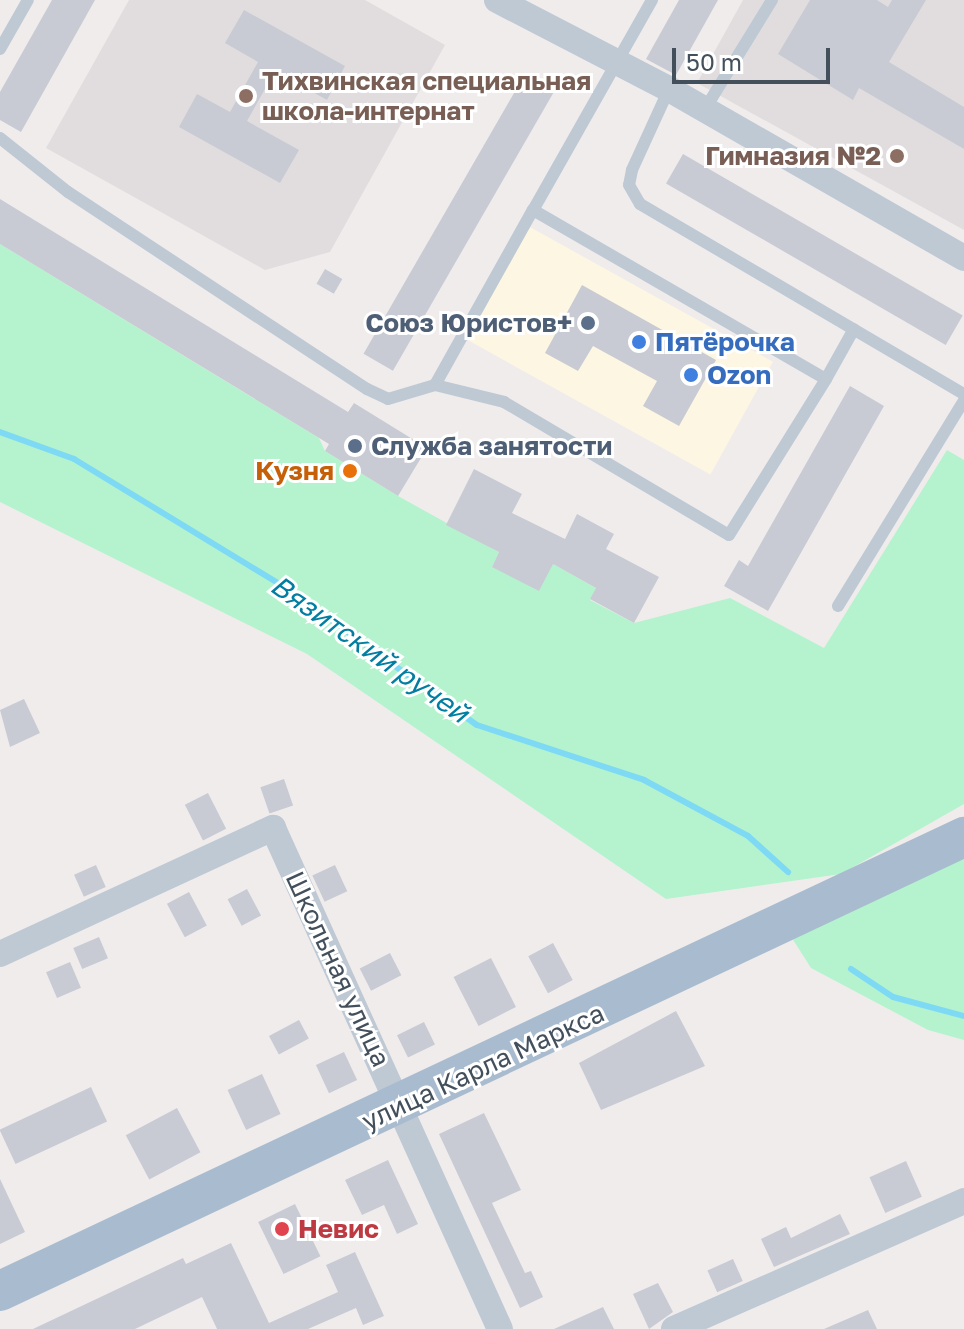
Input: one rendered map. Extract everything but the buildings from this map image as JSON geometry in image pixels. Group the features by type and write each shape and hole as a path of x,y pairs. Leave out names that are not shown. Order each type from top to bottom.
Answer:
{"main road":[{"name":"улица Карла Маркса","path":"0,1291 782,927 964,837"}],"street":[{"path":"497,0 669,89 964,258"},
{"name":"Школьная улица","path":"0,954 273,828 403,1105 500,1329"},
{"path":"674,1329 964,1201"}],"lane":[{"path":"0,49 28,0"},
{"path":"435,385 652,0"},
{"path":"705,109 772,0"},
{"path":"669,89 632,170 629,185 640,204 964,394"},
{"path":"0,138 68,192 367,389 388,399 435,385 504,402 729,535 854,329"},
{"path":"533,210 826,379"},
{"path":"838,606 964,400"}],"shaded area":[{"name":"Тихвинская специальная школа-интернат","path":"129,0 365,0 445,45 330,252 265,270 46,148"},
{"name":"Гимназия №2","path":"743,0 964,0 964,230 697,83"},
{"path":"528,226 773,362 710,475 465,339"}],"green space":[{"path":"0,244 319,438 325,451 499,552 492,567 553,564 596,588 590,600 634,623 730,598 824,648 947,450 964,460 964,804 841,874 666,899 307,654 0,502"},
{"path":"964,856 964,1040 928,1030 811,968 790,935"}],"waterway":[{"name":"Вязитский ручей","path":"0,432 74,459 291,591 477,725 644,780 748,836 788,872"},
{"name":"Вязитский ручей","path":"851,969 893,997 964,1016"}],"place":[{"name":"Тихвинская специальная школа-интернат","path":"246,96"},
{"name":"Гимназия №2","path":"897,156"},
{"name":"Союз Юристов+","path":"588,323"},
{"name":"Пятёрочка","path":"639,342"},
{"name":"Ozon","path":"691,375"},
{"name":"Служба занятости","path":"355,446"},
{"name":"Кузня","path":"350,471"},
{"name":"Невис","path":"282,1229"}]}
